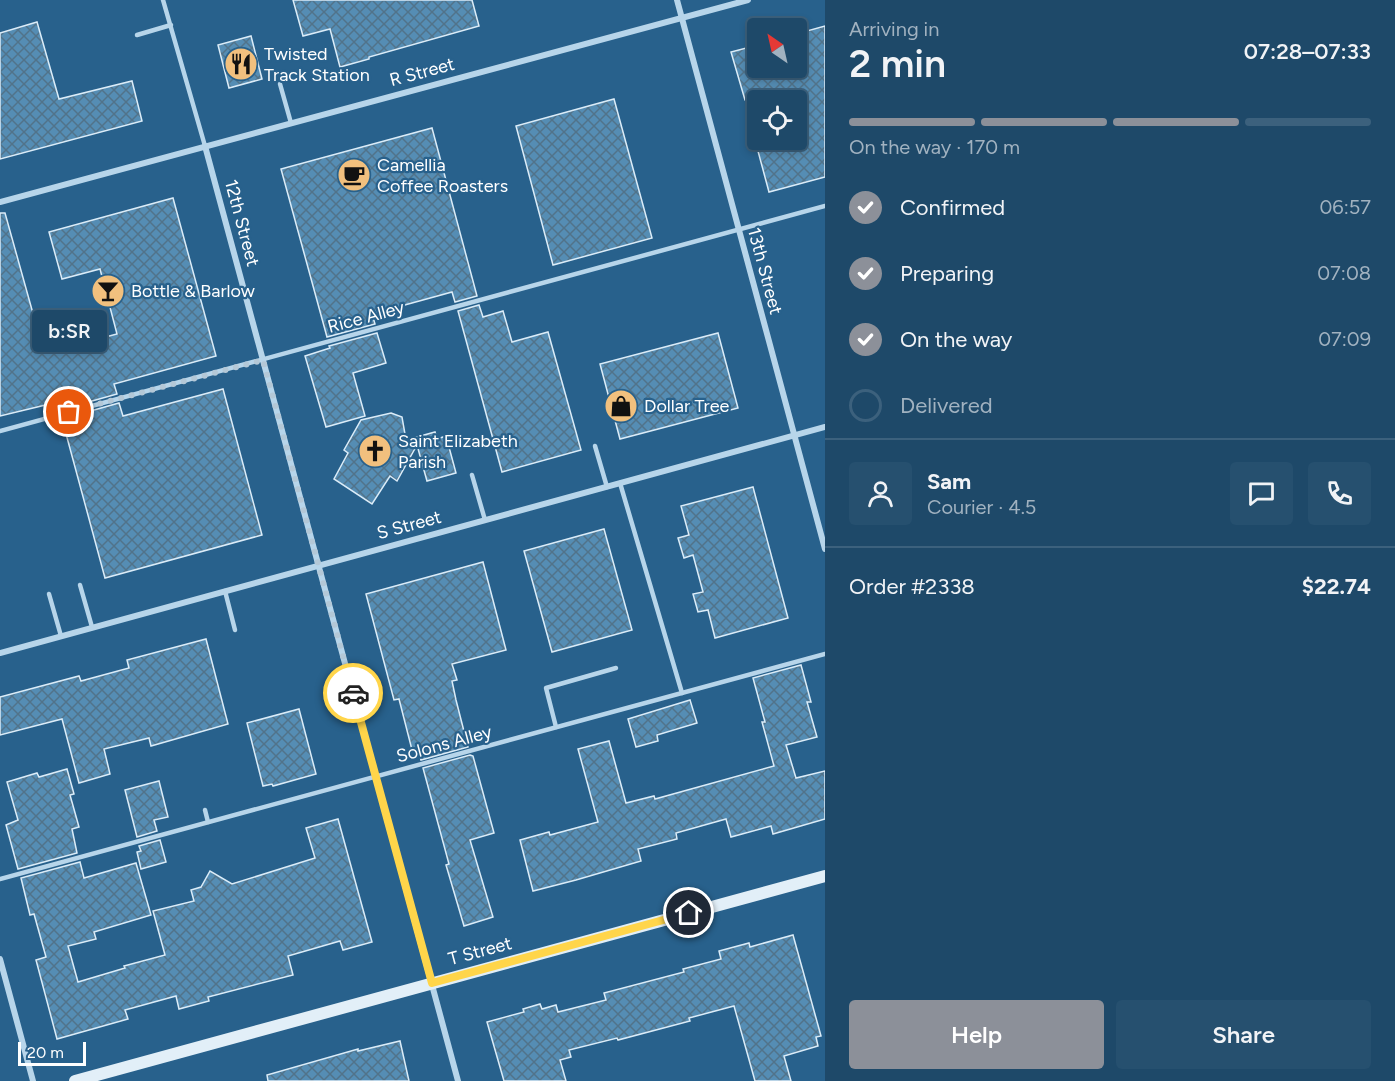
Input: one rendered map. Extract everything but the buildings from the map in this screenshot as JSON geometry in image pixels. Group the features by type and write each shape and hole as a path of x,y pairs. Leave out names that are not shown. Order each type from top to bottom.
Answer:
{"street":[{"name":"13th Street","path":"677,0 825,549"},
{"name":"R Street","path":"0,202 748,0"},
{"name":"12th Street","path":"205,147 458,1081"},
{"name":"S Street","path":"0,653 825,427"},
{"name":"T Street","path":"75,1081 825,876"},
{"path":"0,959 33,1081"}],"lane":[{"name":"12th Street","path":"163,0 205,147"},
{"path":"137,35 171,25"},
{"path":"280,84 291,123"},
{"name":"Rice Alley","path":"0,431 26,427 825,206"},
{"path":"595,446 607,487"},
{"path":"472,475 485,520"},
{"path":"621,483 682,693"},
{"path":"80,585 92,627"},
{"path":"225,591 236,630"},
{"path":"49,594 61,636"},
{"name":"Solons Alley","path":"0,879 825,654"},
{"path":"556,727 546,688 616,668"},
{"path":"205,810 208,822"},
{"path":"232,815 234,821"}],"way so far":[{"path":"69,412 263,360 353,693"}],"place":[{"name":"Twisted Track Station","path":"241,64"},
{"name":"Camellia Coffee Roasters","path":"354,175"},
{"name":"Bottle & Barlow","path":"108,291"},
{"name":"Dollar Tree","path":"621,406"},
{"name":"b:SR","path":"69,412"},
{"name":"Saint Elizabeth Parish","path":"375,451"}],"route":[{"path":"353,693 432,983 689,913"}]}
